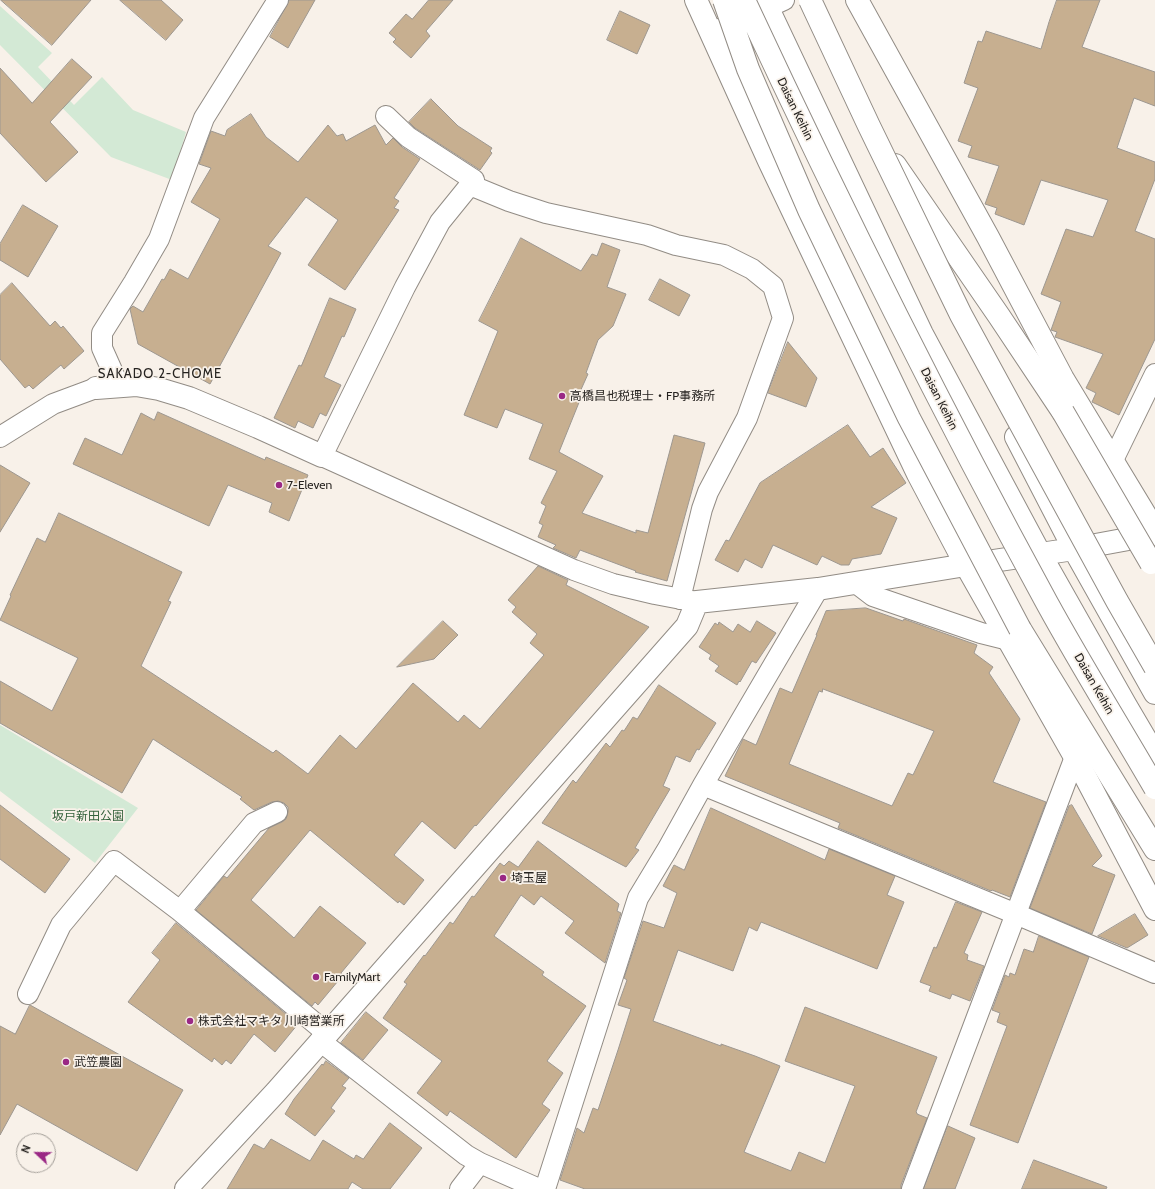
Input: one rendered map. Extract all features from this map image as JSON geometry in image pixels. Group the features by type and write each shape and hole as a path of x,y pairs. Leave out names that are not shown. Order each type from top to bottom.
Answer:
{"main road":[{"path":"696,0 769,161 918,474 966,565 1075,757 1155,909"},
{"path":"724,0 748,69 806,203 909,418 1020,629 1155,849"},
{"name":"Daisan Keihin","path":"744,0 836,194 934,391 1048,604 1155,788"},
{"path":"801,0 941,291 1074,549 1155,693"},
{"path":"810,0 869,126 961,315 1117,601 1155,667"},
{"path":"186,1189 276,1092 687,626 688,600 818,589 1074,549 1155,532 1063,379 988,237 857,0"},
{"path":"772,3 922,334 1040,554 1155,755"},
{"path":"869,126 1063,412 1155,570"},
{"path":"96,388 136,385 159,389 189,398 322,456"}],"street":[{"path":"119,386 102,348 102,333 159,239 204,118 278,0"},
{"path":"711,33 772,3"},
{"path":"386,116 408,138 474,180 440,222 436,228 405,287 322,456 574,570 613,584 688,600 702,509 708,492 747,418 783,318 773,286 752,270 724,255 676,245 647,234 546,213 509,201 470,185"},
{"path":"1112,460 1155,374"},
{"path":"0,437 53,404 96,388"},
{"path":"856,583 873,596 981,633 1009,640"},
{"path":"544,1189 638,898 818,589"},
{"path":"912,1189 1075,757"},
{"path":"703,785 1155,973"},
{"path":"180,911 254,823 277,812"},
{"path":"28,994 60,925 114,861 180,911 324,1038 466,1155 480,1163 539,1189"},
{"path":"460,1189 480,1163"}],"green space":[{"path":"0,6 52,53 38,67 74,105 102,77 133,110 186,132 172,180 111,157 0,45"},
{"name":"坂戸新田公園","path":"0,725 138,808 95,863 0,791"}],"building":[{"path":"1,0 91,0 52,45"},
{"path":"120,0 161,0 183,20 166,40"},
{"path":"290,0 315,0 288,48 270,37"},
{"path":"429,0 453,0 426,31 430,36 411,58 393,42 396,39 389,33 406,14 412,19"},
{"path":"1057,0 1100,0 1082,47 1155,72 1155,106 1134,98 1117,148 1155,162 1155,179 1135,231 1155,239 1155,339 1119,415 1092,402 1096,393 1086,388 1103,354 1055,337 1057,332 1051,330 1061,302 1041,294 1066,229 1093,237 1108,200 1041,180 1024,225 995,214 997,208 985,204 999,166 968,157 972,146 958,141 978,88 964,83 978,41 982,42 986,31 1041,49"},
{"path":"620,11 650,25 637,54 607,40"},
{"path":"72,59 92,77 50,122 78,152 46,182 0,133 0,68 32,103"},
{"path":"431,99 458,126 492,148 490,151 492,153 480,170 415,128 409,122"},
{"path":"251,114 266,137 298,162 328,125 337,136 343,134 346,141 375,125 386,145 393,138 402,147 420,159 394,198 399,201 394,208 399,210 345,290 308,265 338,220 306,197 268,246 281,253 210,384 138,344 130,309 133,306 143,312 162,279 164,280 170,269 188,279 220,219 191,202 211,168 199,164 211,131 225,136 227,130"},
{"path":"23,205 58,226 28,277 0,260 0,244"},
{"path":"521,238 581,271 592,254 597,256 602,243 620,250 607,287 626,294 613,326 598,340 586,373 588,374 579,394 582,395 559,452 603,476 582,513 636,533 636,530 648,533 674,435 705,443 667,581 635,572 636,571 580,550 576,558 553,548 556,545 538,537 543,525 539,523 546,506 541,503 557,471 529,459 543,424 505,409 497,428 464,415 498,331 479,321"},
{"path":"660,279 690,295 679,316 649,300"},
{"path":"12,283 50,326 55,321 61,328 63,326 84,351 64,369 61,365 33,389 29,385 25,388 0,359 0,295"},
{"path":"330,298 356,309 324,377 341,385 326,416 320,413 313,428 298,421 295,428 274,418 299,365 301,366"},
{"path":"788,342 817,378 806,407 768,393"},
{"path":"158,412 265,460 266,457 308,475 289,521 269,512 272,503 228,485 209,526 73,464 85,438 122,455 141,413 154,420"},
{"path":"848,425 870,457 883,448 906,483 871,507 897,518 881,554 852,559 849,565 841,565 822,556 817,565 773,545 762,568 745,559 738,572 715,560 726,540 729,541 760,483"},
{"path":"0,465 30,483 0,532"},
{"path":"59,513 182,572 168,601 171,602 141,666 273,753 276,750 308,774 340,735 356,749 413,683 458,722 464,715 480,729 544,655 530,643 537,634 512,612 516,607 508,600 538,566 568,580 566,585 649,627 455,849 422,821 394,855 424,880 404,905 399,901 398,903 310,830 251,900 294,938 320,906 366,943 341,973 343,975 318,1005 315,1002 312,1006 196,910 224,876 227,878 269,828 286,819 288,807 284,803 278,801 272,802 254,810 240,799 242,797 153,739 122,793 0,723 0,681 52,711 78,658 0,620 37,538 45,542"},
{"path":"866,608 903,621 904,619 977,645 974,653 993,667 989,673 1020,719 993,782 1046,802 1010,897 992,890 991,891 838,828 840,823 725,776 743,739 756,745 780,688 792,693 826,611","holes":["823,689 934,731 913,775 908,773 892,806 789,764 819,691 822,692"]},
{"path":"443,621 458,635 434,659 397,667"},
{"path":"757,621 776,633 756,663 752,661 737,685 715,671 719,666 709,659 711,655 699,647 715,623 718,625 719,622 733,632 738,624 750,632"},
{"path":"659,685 716,723 699,750 697,749 690,762 676,756 663,786 670,789 635,848 639,850 626,867 542,823 573,780 576,783 606,743 610,747 622,730 624,731 633,717 637,719"},
{"path":"0,805 70,859 45,893 0,859"},
{"path":"1072,805 1102,856 1092,866 1115,875 1092,934 1030,908 1069,806"},
{"path":"711,808 825,860 829,849 895,876 887,895 904,902 877,969 761,922 757,931 749,927 733,971 678,950 653,1021 780,1066 744,1152 791,1171 799,1152 825,1163 855,1086 785,1061 805,1007 937,1057 916,1112 917,1114 927,1118 901,1185 901,1189 585,1189 560,1180 577,1128 584,1133 593,1108 598,1110 618,1050 631,1009 618,1005 627,980 624,978 643,921 664,928 677,893 663,886 674,865 684,870"},
{"path":"538,841 619,904 617,911 621,913 605,963 565,933 574,921 541,896 534,905 521,895 494,936 544,972 542,975 586,1006 547,1061 563,1073 542,1104 550,1110 516,1158 450,1111 447,1116 417,1093 442,1061 383,1018 407,984 404,982 424,955 425,956 450,922 453,924 472,896 474,897 500,863 504,866 509,861 518,867"},
{"path":"956,902 982,912 964,953 968,955 967,960 984,966 970,1001 952,994 950,999 929,991 931,986 920,982 934,947 936,948"},
{"path":"1135,914 1148,935 1127,948 1098,936"},
{"path":"176,923 298,1024 275,1052 254,1034 231,1064 226,1060 222,1065 214,1058 212,1062 128,1002 160,960 152,953"},
{"path":"1039,936 1089,957 1018,1143 970,1125 1007,1026 997,1022 1000,1013 992,1010 1005,975 1009,977 1010,973 1015,975 1024,949 1033,952"},
{"name":"武笠農園","path":"30,1005 183,1090 137,1171 17,1104 0,1135 0,1026 15,1034"},
{"path":"366,1012 388,1030 363,1060 341,1043"},
{"path":"326,1061 349,1078 342,1086 346,1088 331,1108 335,1111 315,1136 285,1114 294,1099"},
{"path":"390,1123 422,1148 390,1189 363,1189 352,1182 348,1189 227,1189 254,1144 264,1149 271,1139 310,1161 323,1140 354,1159 356,1155 363,1159"},
{"path":"948,1126 975,1138 955,1189 924,1189"},
{"path":"1034,1160 1107,1187 1106,1189 1022,1189"}],"place":[{"name":"高橋昌也税理士・FP事務所","path":"562,396"},
{"name":"7-Eleven","path":"279,485"},
{"name":"埼玉屋","path":"503,878"},
{"name":"FamilyMart","path":"316,977"},
{"name":"株式会社マキタ 川崎営業所","path":"190,1021"},
{"name":"武笠農園","path":"66,1062"}],"district":[{"name":"SAKADO 2-CHOME","path":"160,374"}]}
